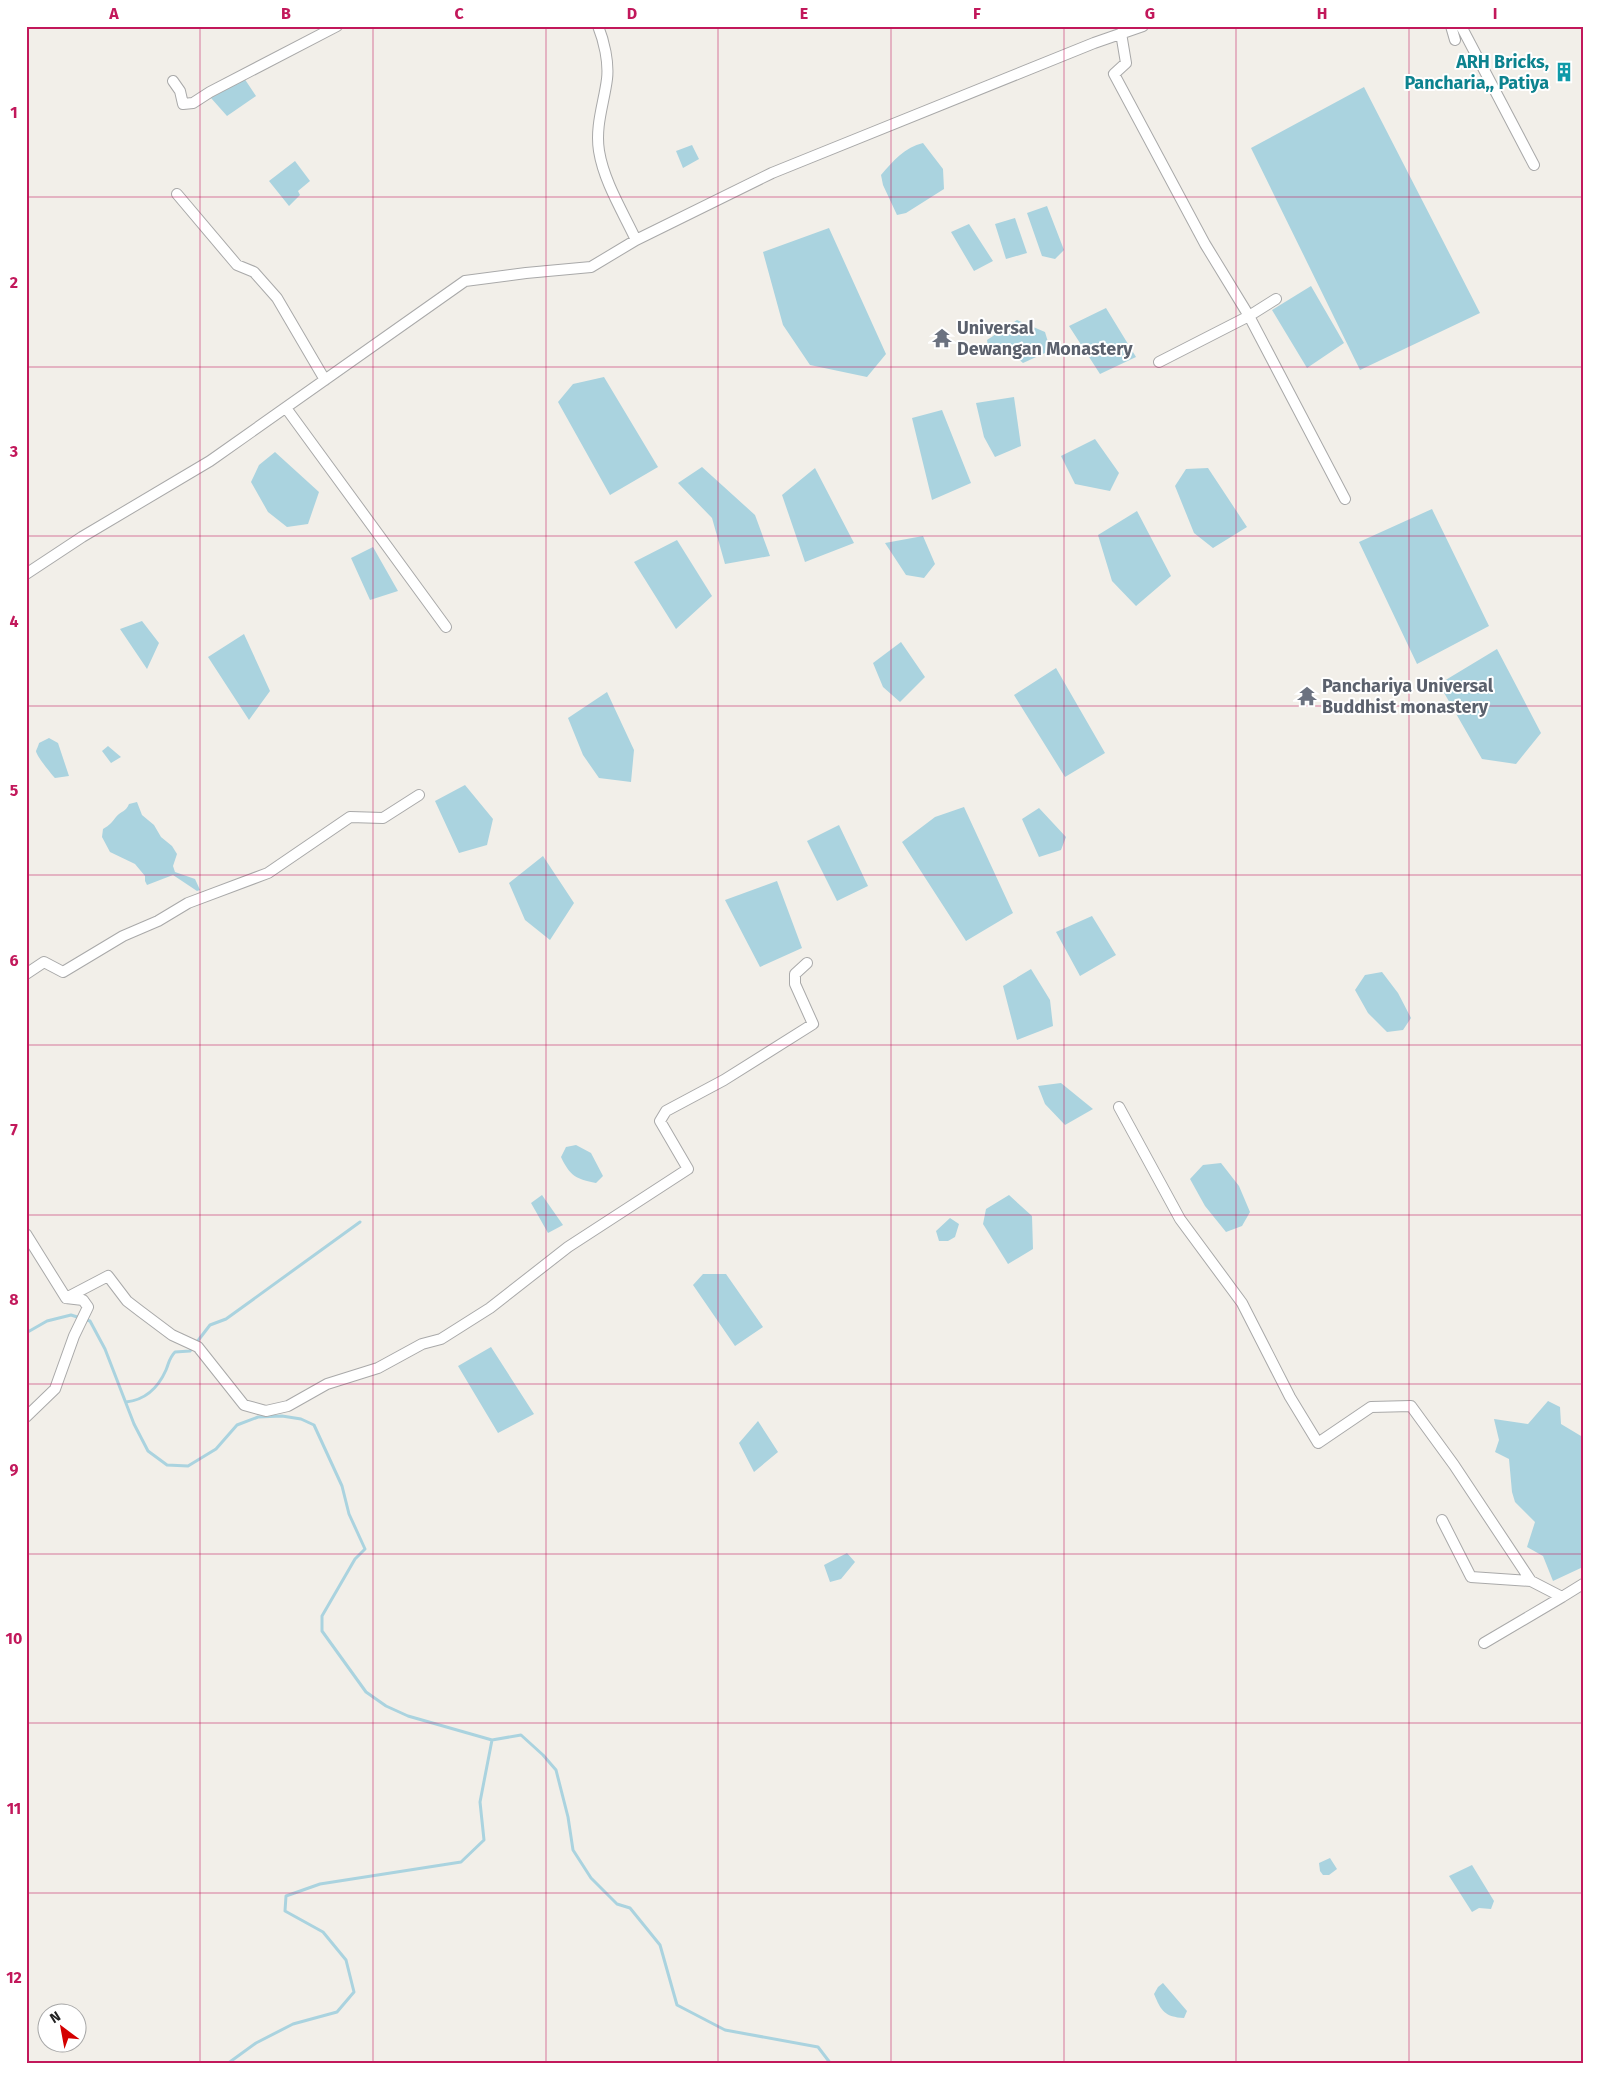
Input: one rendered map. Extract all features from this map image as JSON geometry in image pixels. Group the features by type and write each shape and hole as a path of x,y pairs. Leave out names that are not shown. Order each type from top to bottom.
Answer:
{"street":[{"path":"173,81 180,92 183,104 192,103 337,26"},
{"path":"598,26 603,40 607,77 599,114 599,151 609,183 636,240"},
{"path":"26,574 82,537 210,461 466,281 526,272 591,267 636,240 772,173 1121,33 1143,26"},
{"path":"1451,26 1455,40"},
{"path":"1461,26 1534,165"},
{"path":"1121,33 1126,63 1114,74 1205,244 1249,316 1345,499"},
{"path":"177,194 237,265 254,272 277,298 325,380"},
{"path":"1159,362 1249,316 1276,299"},
{"path":"286,408 446,627"},
{"path":"26,974 44,962 63,972 123,936 158,921 188,903 268,873 350,817 383,818 420,795"},
{"path":"66,1298 108,1276 127,1301 172,1335 198,1347 244,1406 266,1411 288,1406 327,1384 378,1368 422,1344 442,1339 483,1312 568,1247 688,1170 660,1122 666,1111 724,1080 813,1024 795,984 795,974 807,963"},
{"path":"1119,1107 1180,1219 1242,1303 1290,1397 1318,1443 1371,1408 1411,1406 1454,1464 1531,1581"},
{"path":"26,1234 66,1298"},
{"path":"26,1417 55,1390 74,1336 88,1307 83,1300 66,1298"},
{"path":"1442,1520 1471,1577 1531,1581 1562,1598"},
{"path":"1484,1643 1583,1584"}],"water":[{"path":"244,78 256,96 227,116 211,98"},
{"path":"1364,87 1480,313 1360,370 1251,148"},
{"path":"923,143 943,169 944,189 906,213 897,215 883,185 881,175 905,151"},
{"path":"692,145 699,159 683,168 676,151"},
{"path":"295,161 310,181 298,191 300,195 289,206 269,181"},
{"path":"1047,206 1064,250 1055,259 1042,256 1027,213"},
{"path":"1015,218 1027,253 1006,259 995,224"},
{"path":"969,224 993,261 974,271 951,232"},
{"path":"829,228 886,354 867,377 810,365 783,325 763,252"},
{"path":"1311,286 1344,343 1307,368 1272,310"},
{"path":"1106,308 1136,357 1100,374 1069,326"},
{"path":"1017,320 1045,332 1048,342 1045,353 1023,363 1016,357 988,346 987,340"},
{"path":"604,377 658,467 610,495 558,402 573,384"},
{"path":"1014,397 1021,446 995,457 984,437 976,403"},
{"path":"942,410 971,483 932,500 912,418"},
{"path":"1095,439 1119,473 1110,491 1075,484 1061,456"},
{"path":"275,452 319,492 308,524 287,527 268,512 251,482 259,465"},
{"path":"702,467 755,515 770,556 725,564 712,518 678,483"},
{"path":"815,468 854,543 805,562 782,495"},
{"path":"1208,468 1247,527 1213,548 1194,533 1175,486 1186,469"},
{"path":"1432,509 1489,626 1417,664 1359,542"},
{"path":"1137,511 1171,576 1136,606 1112,581 1098,535"},
{"path":"923,536 935,564 924,578 906,575 885,543"},
{"path":"677,540 712,596 676,629 634,562"},
{"path":"373,547 398,591 370,600 351,558"},
{"path":"142,621 159,643 147,669 120,629"},
{"path":"244,634 270,691 249,720 208,657"},
{"path":"901,642 925,677 900,702 883,687 873,663"},
{"path":"1497,649 1541,733 1516,764 1482,759 1439,684"},
{"path":"1056,668 1105,753 1065,777 1014,695"},
{"path":"607,692 634,750 631,782 599,778 583,755 568,718"},
{"path":"49,738 58,743 69,776 55,778 37,753 39,743"},
{"path":"108,746 121,757 111,763 102,751"},
{"path":"465,785 493,819 487,845 459,853 435,801"},
{"path":"137,802 142,815 154,825 161,837 172,846 177,854 173,866 175,872 195,879 200,890 197,891 173,875 147,885 145,876 135,864 110,852 102,837 103,829 125,810 129,804"},
{"path":"964,807 1013,913 966,941 902,842 935,817"},
{"path":"1039,808 1066,837 1061,850 1039,857 1022,819"},
{"path":"839,825 868,886 837,901 807,841"},
{"path":"543,856 574,903 550,940 525,920 509,883"},
{"path":"777,881 802,948 760,967 725,900"},
{"path":"1092,916 1116,955 1080,976 1056,932"},
{"path":"1031,969 1050,1000 1053,1026 1017,1040 1003,986"},
{"path":"1382,972 1398,993 1411,1018 1403,1030 1387,1032 1368,1013 1355,990 1365,975"},
{"path":"1061,1083 1093,1109 1065,1125 1045,1104 1038,1086"},
{"path":"576,1145 591,1153 603,1176 596,1183 574,1176 564,1163 561,1157 566,1147"},
{"path":"1221,1163 1239,1186 1250,1212 1242,1226 1226,1232 1205,1206 1190,1179 1203,1165"},
{"path":"542,1195 563,1225 548,1233 531,1203"},
{"path":"1009,1195 1032,1216 1033,1249 1008,1264 983,1224 986,1209"},
{"path":"950,1218 959,1224 955,1237 948,1241 939,1241 936,1231"},
{"path":"703,1274 726,1274 763,1327 735,1346 693,1285"},
{"path":"491,1347 534,1414 498,1433 458,1366"},
{"path":"1548,1401 1560,1407 1561,1424 1581,1436 1583,1448 1583,1567 1553,1581 1543,1556 1527,1547 1535,1522 1515,1502 1512,1492 1509,1459 1495,1452 1499,1440 1494,1419 1528,1424"},
{"path":"758,1421 778,1452 754,1472 739,1443"},
{"path":"847,1553 855,1562 841,1579 830,1582 824,1565"},
{"path":"1330,1858 1337,1869 1329,1875 1323,1875 1320,1871 1319,1863"},
{"path":"1472,1865 1494,1901 1491,1909 1479,1908 1472,1912 1449,1876"},
{"path":"1163,1983 1187,2011 1184,2018 1172,2016 1164,2012 1159,2005 1154,1994"}],"waterway":[{"path":"126,1402 139,1399 155,1388 173,1354 175,1352 190,1351 210,1325 226,1319 360,1222"},
{"path":"26,1333 47,1321 71,1315 90,1321 105,1349 134,1424 148,1451 167,1465 188,1466 216,1449 237,1425 258,1417 282,1416 301,1419 314,1425 342,1486 349,1514 365,1549 355,1559 322,1616 322,1631 366,1692 386,1706 408,1716 492,1740 521,1735 556,1770 568,1817 573,1850 591,1878 617,1904 630,1908 660,1945 677,2005 725,2030 818,2047 831,2064"},
{"path":"227,2064 256,2043 293,2024 337,2012 354,1992 346,1960 323,1932 285,1911 286,1896 320,1884 461,1862 484,1840 480,1802 492,1740"}],"place":[{"name":"ARH Bricks, Pancharia,, Patiya","path":"1564,72"},
{"name":"Universal Dewangan Monastery","path":"942,338"},
{"name":"Panchariya Universal Buddhist monastery","path":"1307,696"}]}
